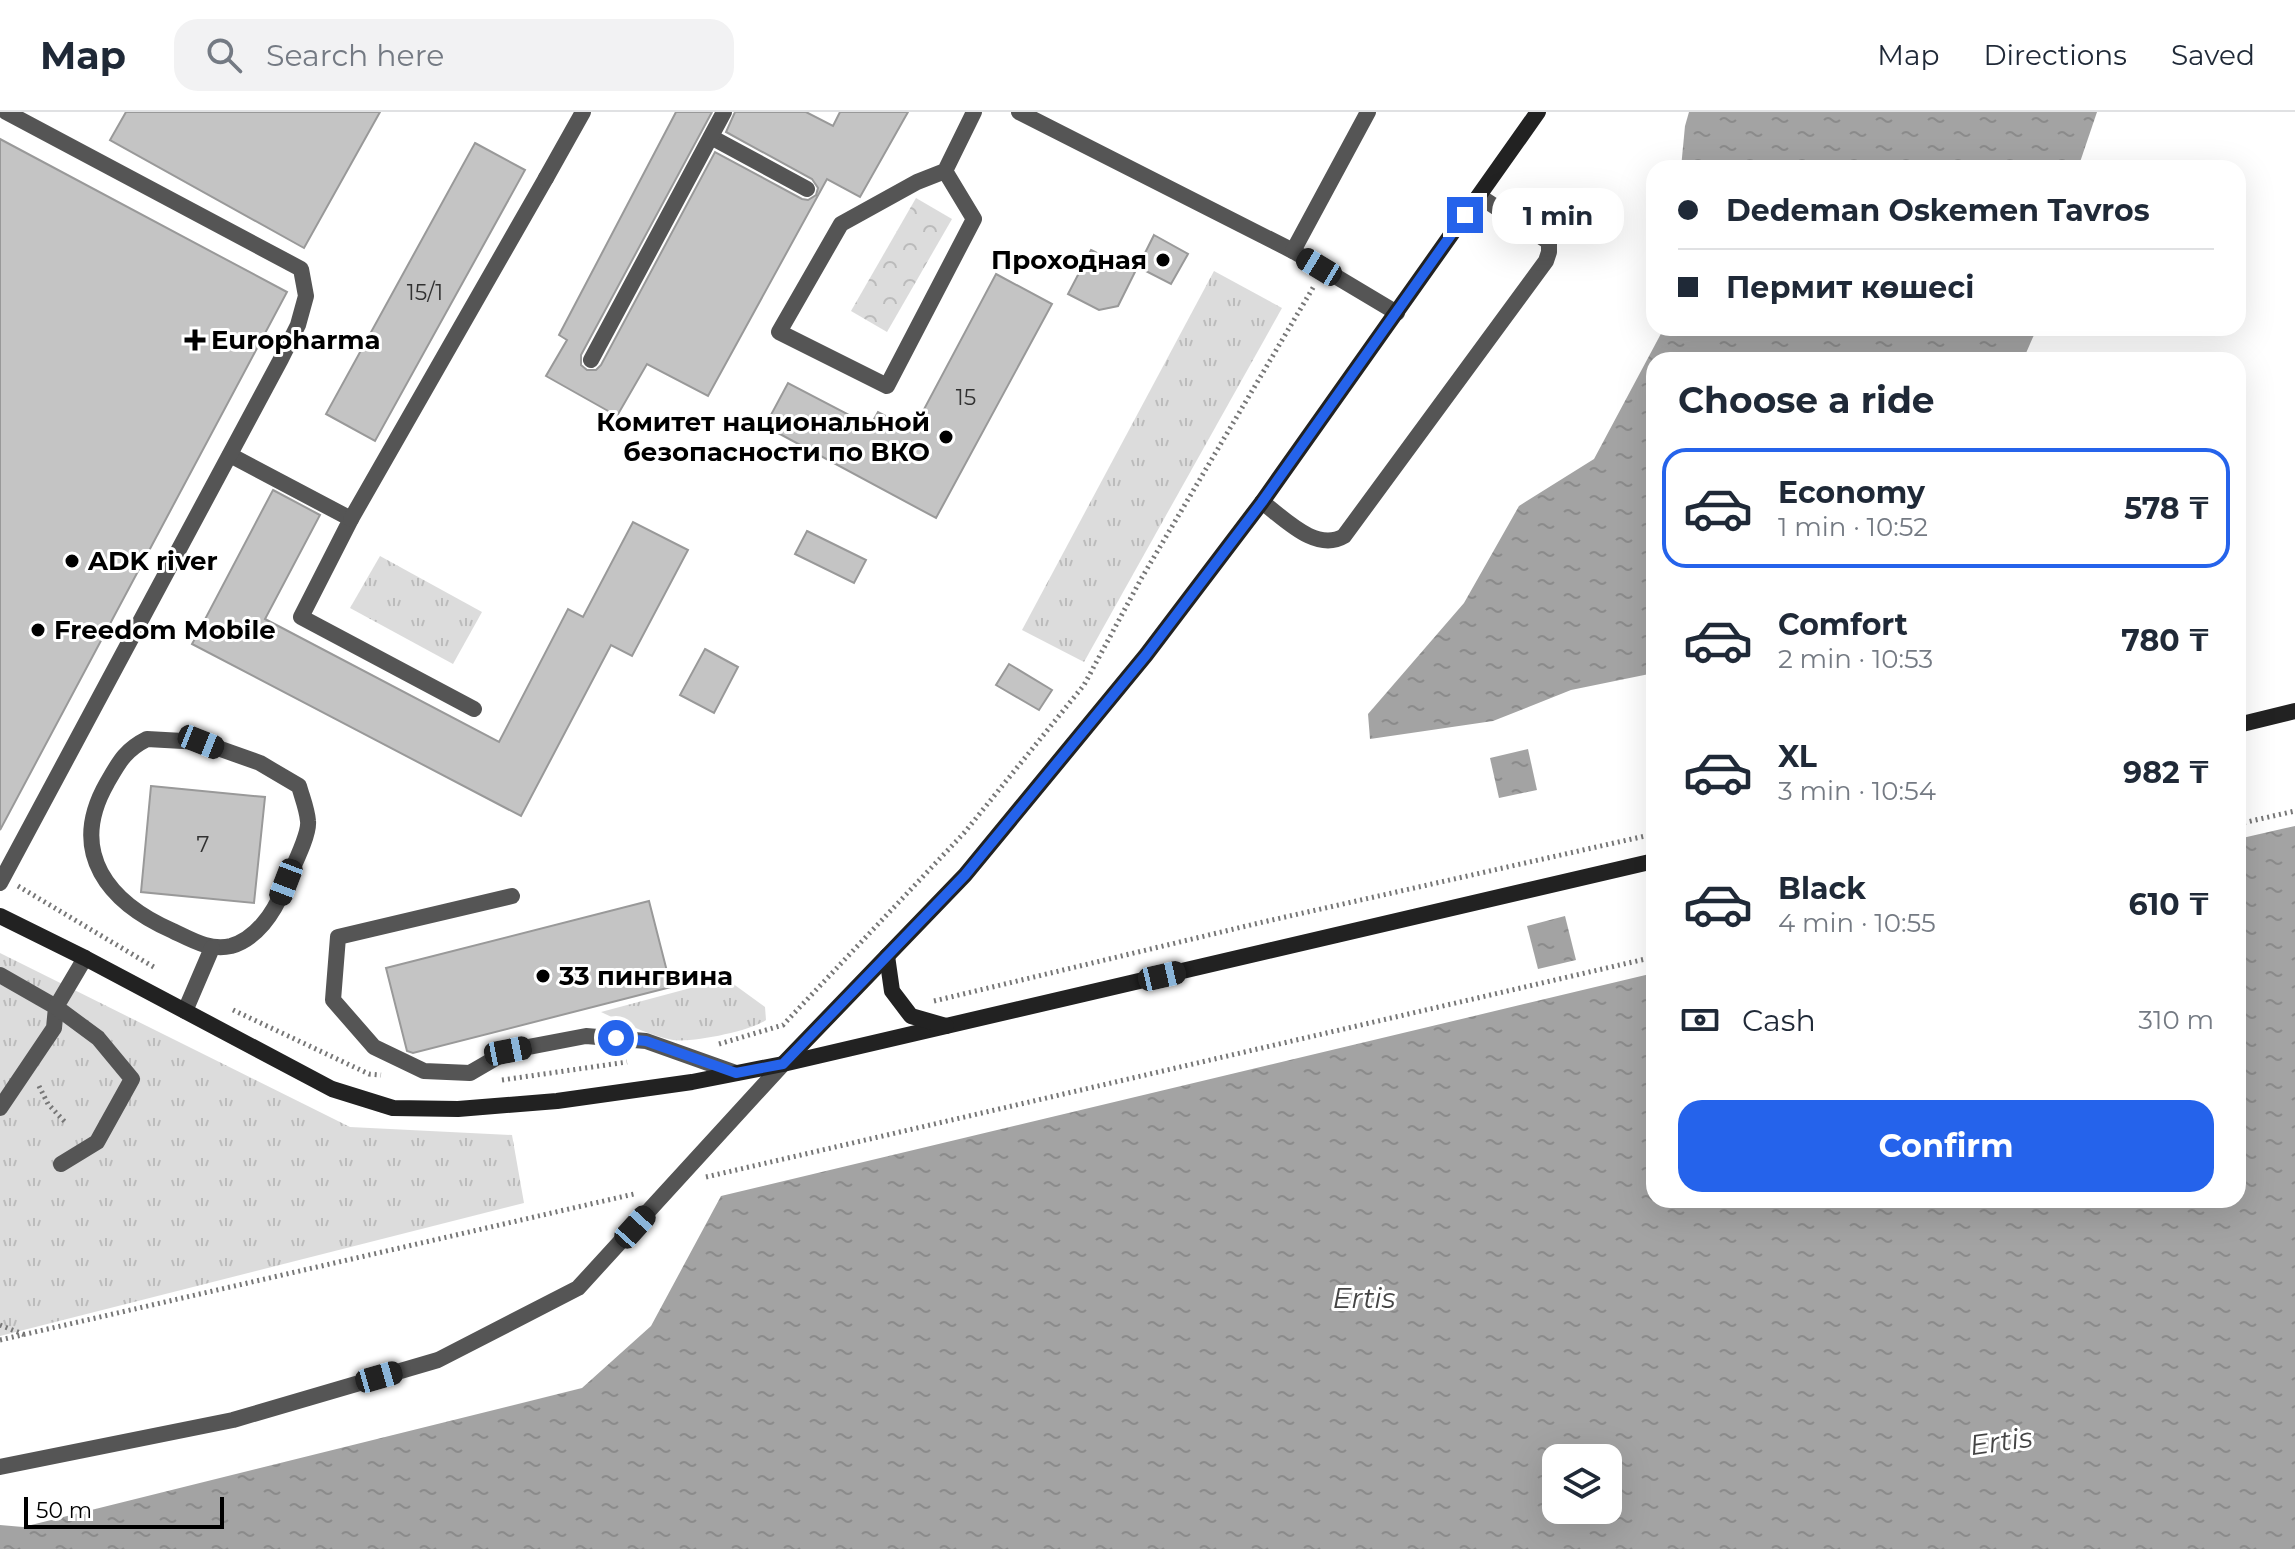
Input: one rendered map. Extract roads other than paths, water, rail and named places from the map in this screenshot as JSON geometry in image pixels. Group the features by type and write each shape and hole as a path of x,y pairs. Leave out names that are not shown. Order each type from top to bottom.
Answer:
{"main road":[{"path":"783,1064 965,875 1146,655 1262,502 1538,112"},
{"path":"2246,723 2295,711"},
{"path":"0,916 332,1089 393,1108 458,1109 557,1101 783,1064 1646,863"},
{"path":"887,956 892,991 911,1016 947,1026"}],"street":[{"path":"1,880 298,325 306,296 301,269 6,112"},
{"path":"474,709 301,617 351,519 583,112"},
{"path":"591,360 724,112"},
{"path":"945,171 974,219 887,386 779,332 841,224 917,182 945,171 974,112"},
{"path":"1019,112 1293,251 1397,313"},
{"path":"1293,251 1368,112"},
{"path":"711,137 807,189"},
{"path":"1262,502 1317,541 1329,543 1344,536 1546,261 1549,242 1479,196"},
{"path":"230,455 351,519"},
{"path":"147,739 201,742 260,763 299,786 309,824 275,911 249,937 232,945 212,948 145,919 112,892 99,872 92,835 95,805 125,754 147,739"},
{"path":"512,896 338,937 333,1000 374,1047 424,1071 470,1073 508,1051 586,1036 646,1041 736,1073"},
{"path":"185,1011 212,948"},
{"path":"0,1108 54,1028 56,1007 85,958"},
{"path":"0,975 56,1007 98,1038 132,1079 97,1142 61,1164"},
{"path":"0,1467 233,1420 438,1360 578,1288 783,1064"}],"water":[{"path":"1689,112 2097,112 2081,160 1682,160"},
{"path":"1660,336 2034,336 2026,352 1651,352"},
{"path":"1646,362 1646,675 1571,690 1493,721 1370,739 1368,714 1464,603 1519,506 1594,459"},
{"path":"1528,749 1537,790 1499,798 1490,758"},
{"name":"Ertis","path":"2295,826 2295,1549 0,1549 0,1525 23,1527 582,1388 651,1326 721,1196 1646,975 1646,1208 2246,1208 2246,837"},
{"path":"1565,916 1576,960 1538,969 1527,926"}],"place":[{"name":"Проходная","path":"1163,260"},
{"name":"Europharma","path":"195,340"},
{"name":"Комитет национальной безопасности по ВКО","path":"946,437"},
{"name":"ADK river","path":"72,561"},
{"name":"Freedom Mobile","path":"38,630"},
{"name":"33 пингвина","path":"543,976"}]}
